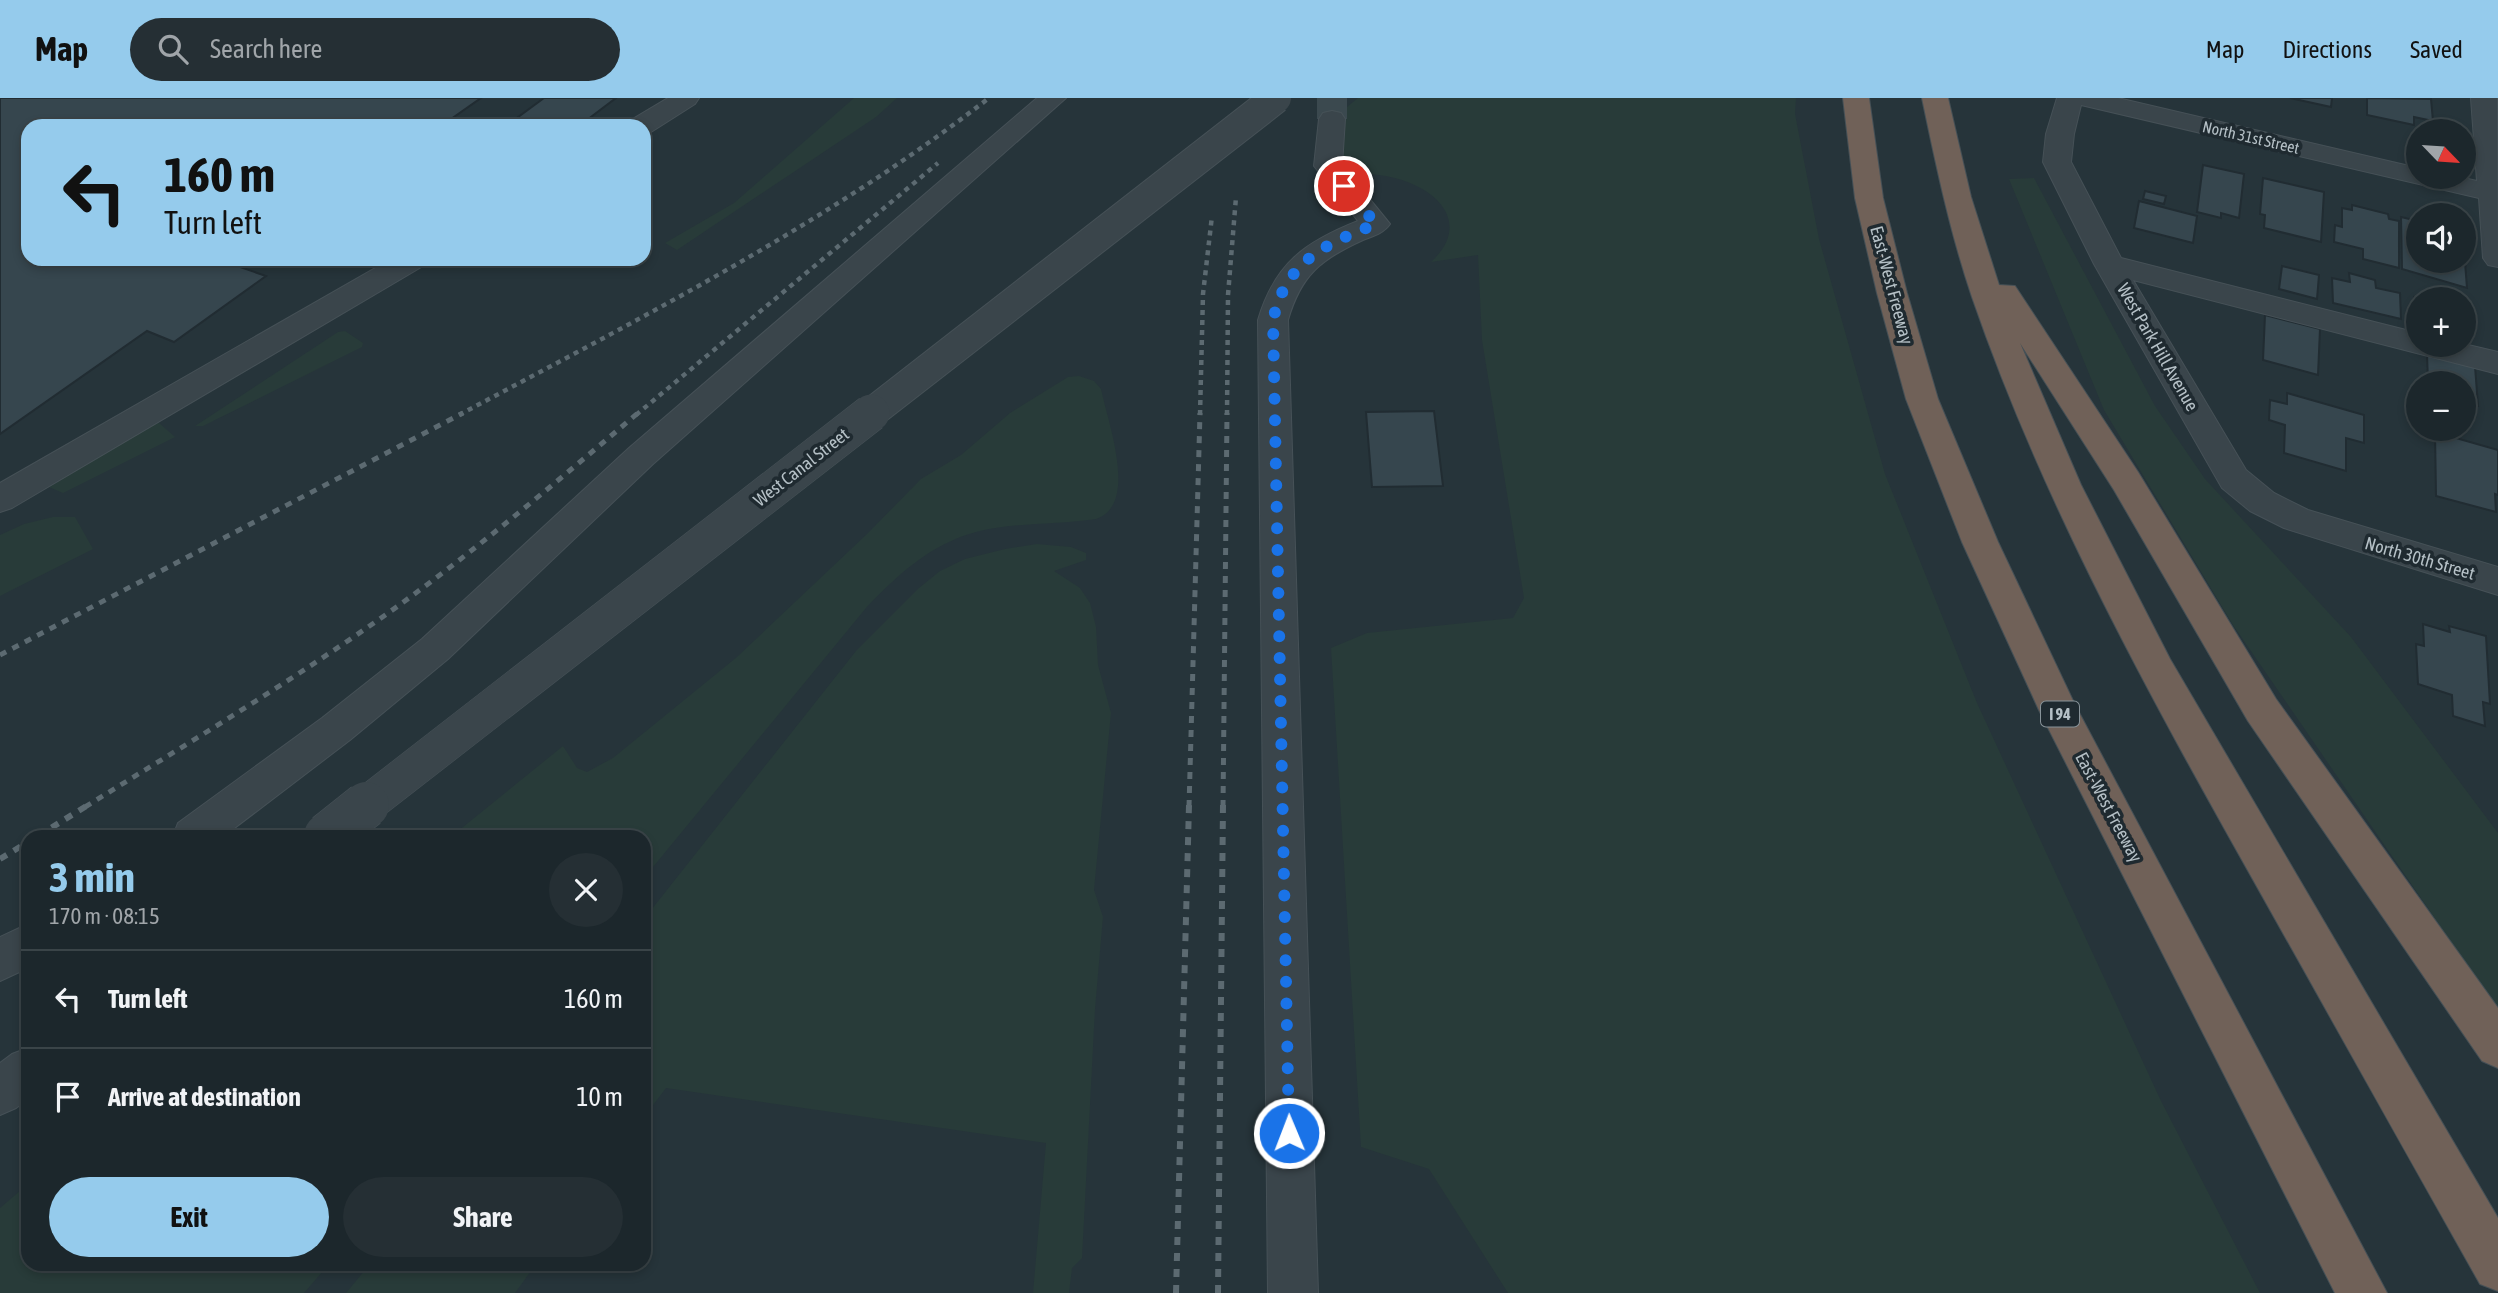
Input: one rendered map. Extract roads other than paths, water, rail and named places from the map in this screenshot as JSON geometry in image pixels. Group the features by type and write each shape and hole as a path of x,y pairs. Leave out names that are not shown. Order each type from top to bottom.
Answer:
{"highway":[{"name":"East-West Freeway","path":"1856,98 1869,198 1892,293 1922,399 1980,542 2058,710 2362,1293"},
{"path":"1935,98 1948,161 1995,315 2047,446 2111,584 2203,752 2498,1266"},
{"path":"1973,246 2126,481 2262,710 2498,1046"}],"street":[{"path":"651,119 686,98"},
{"path":"201,830 336,729 435,649 641,456 1054,98"},
{"name":"West Canal Street","path":"335,830 1276,98"},
{"name":"West Park Hill Avenue","path":"2070,98 2060,134 2057,162 2109,264 2234,479 2262,502 2296,519 2343,536"},
{"name":"North 31st Street","path":"2084,98 2406,173"},
{"path":"2484,98 2496,194 2498,258"},
{"path":"1293,1293 1273,320 1278,296 1292,273 1327,244 1376,224 1328,166 1332,119"},
{"name":"North 31st Street","path":"2475,189 2496,194"},
{"path":"2109,264 2406,340"},
{"path":"0,499 401,266"},
{"path":"2474,357 2498,363"},
{"name":"North 30th Street","path":"2343,536 2498,581"},
{"path":"0,961 21,948"},
{"path":"0,1092 21,1076"}],"tunnel":[{"path":"1332,98 1332,119"}],"railway":[{"path":"459,415 664,305 798,228 927,144 989,98"},
{"path":"636,415 938,163"},
{"path":"1227,415 1228,295 1236,197"},
{"path":"1200,415 1203,294 1212,216"},
{"path":"0,655 463,413"},
{"path":"85,807 282,684 398,606 490,536 638,413"},
{"path":"1189,807 1200,413"},
{"path":"1223,807 1227,413"},
{"path":"48,830 88,805"},
{"path":"1176,1293 1189,805"},
{"path":"1218,1293 1223,805"},
{"path":"0,859 21,846"}]}
